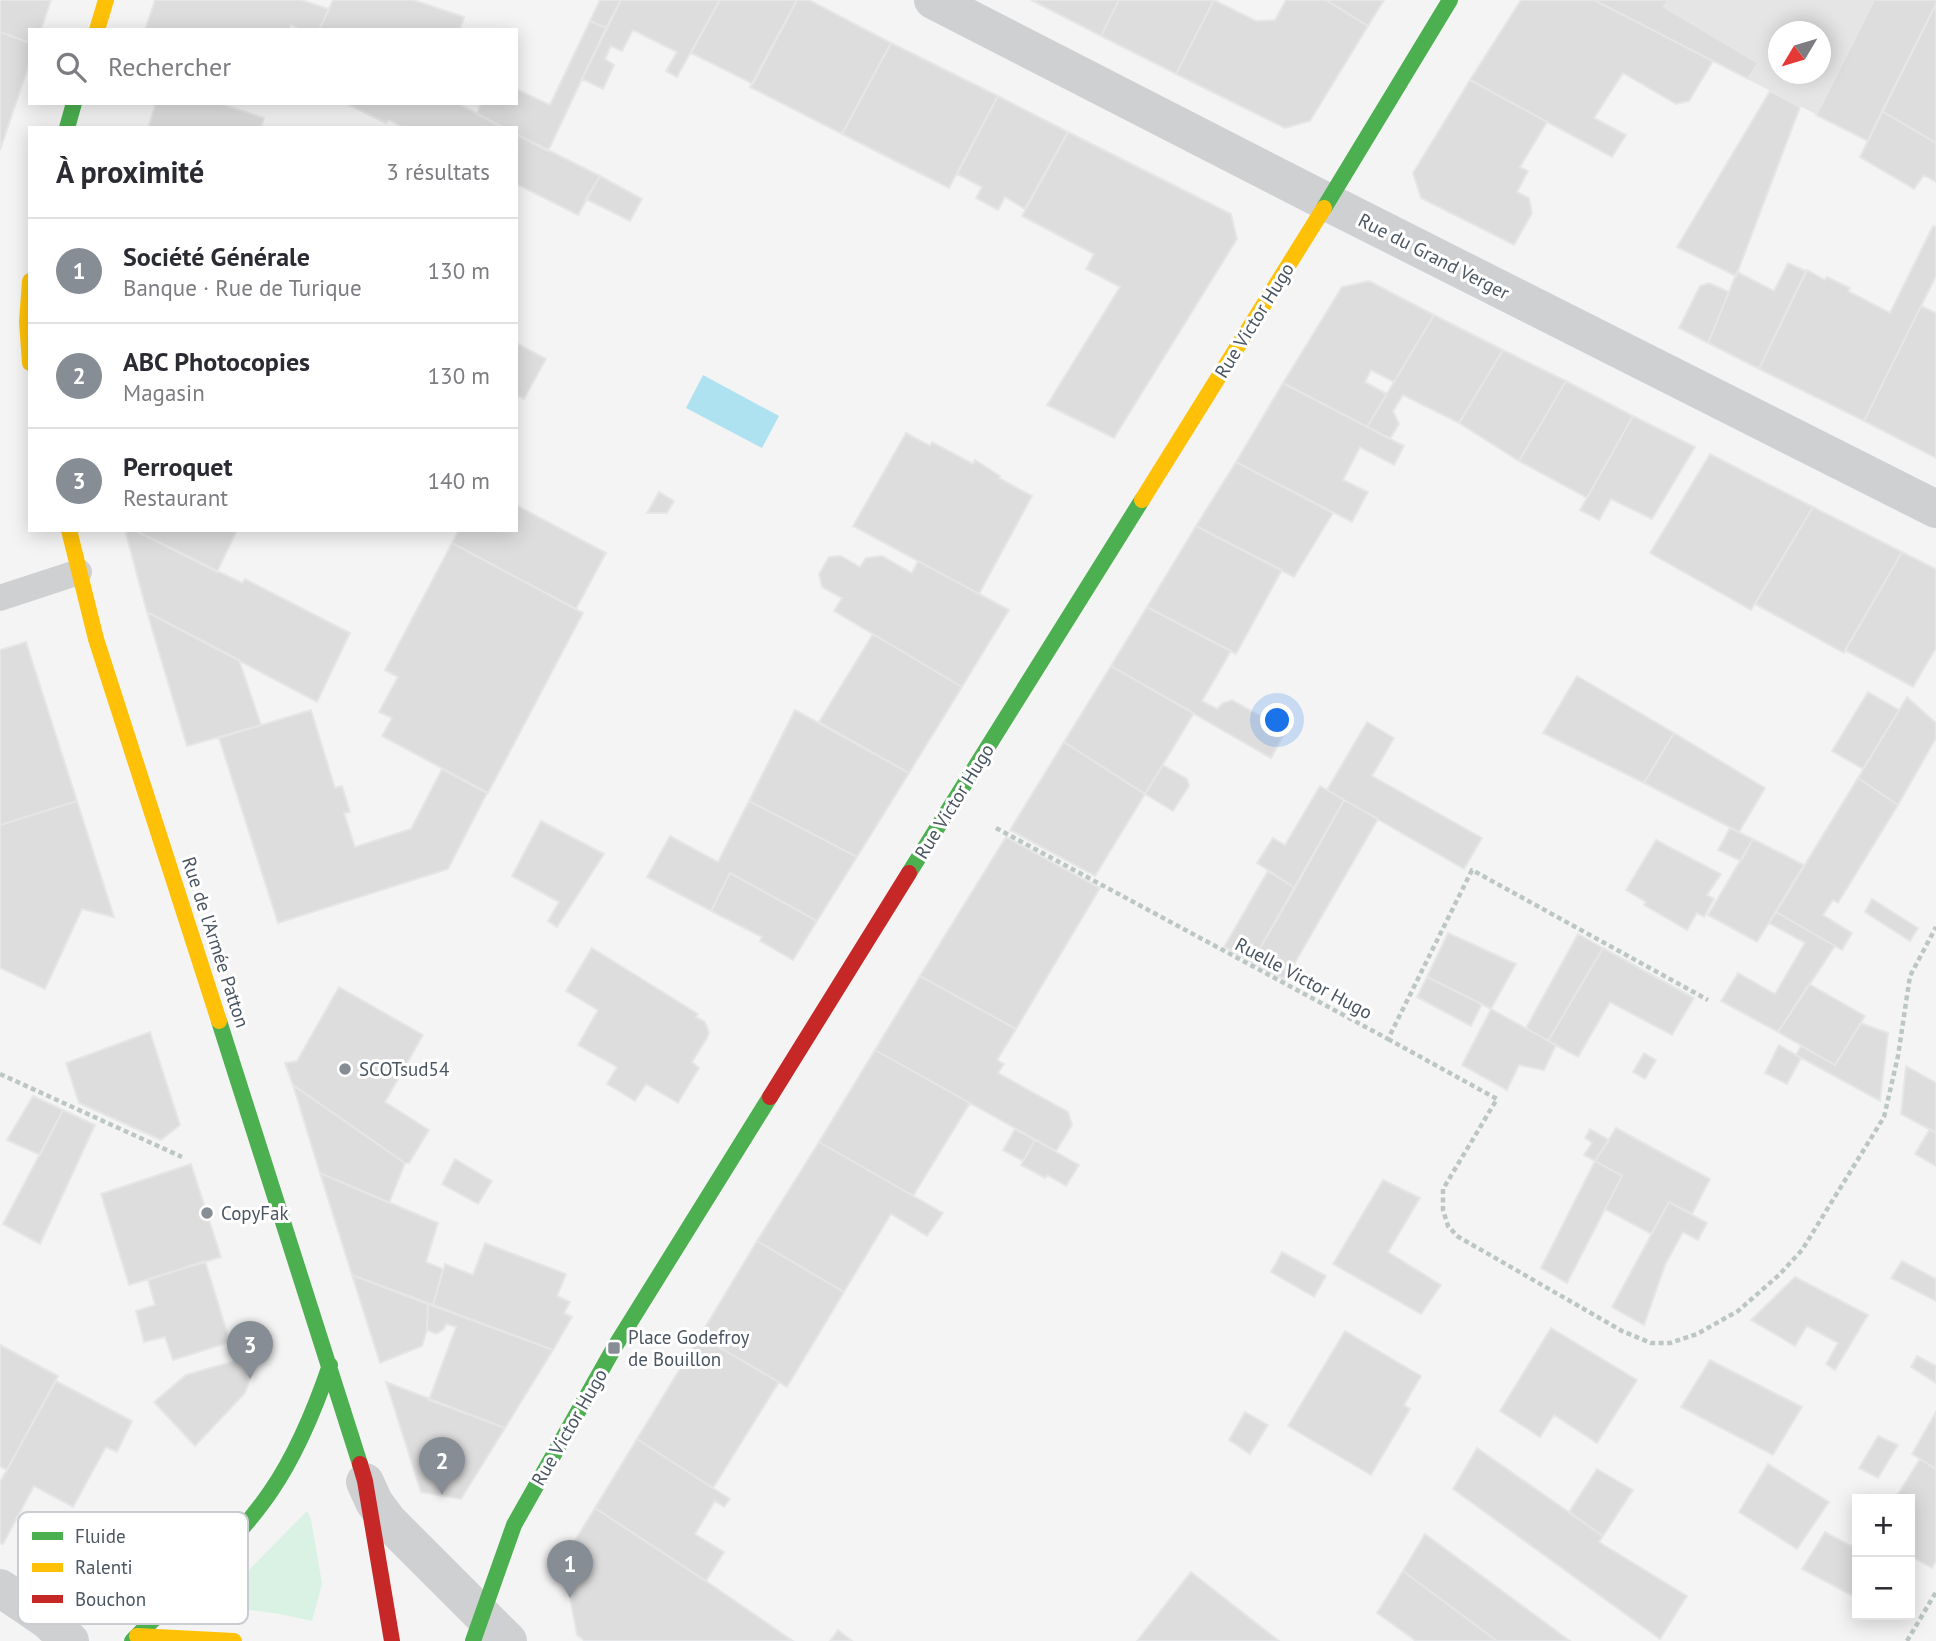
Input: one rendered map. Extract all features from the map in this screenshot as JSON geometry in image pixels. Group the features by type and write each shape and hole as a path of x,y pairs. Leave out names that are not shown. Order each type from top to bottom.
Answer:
{"main road":[{"path":"98,28 106,0"},
{"name":"Rue Victor Hugo","path":"477,1628 514,1525 614,1348 1450,0"},
{"path":"68,126 74,105"},
{"path":"28,308 28,336"},
{"name":"Rue de l'Armée Patton","path":"69,532 100,652 365,1480 392,1641"},
{"path":"248,1522 272,1490 313,1415 330,1365"},
{"path":"135,1639 149,1624"},
{"path":"135,1639 234,1641"}],"street":[{"name":"Rue du Grand Verger","path":"933,0 1936,509"},
{"path":"365,1480 374,1502 388,1521 477,1628 508,1641"},
{"path":"0,1588 18,1600"},
{"path":"52,1624 69,1641"}],"lane":[{"path":"0,598 79,572"}],"path":[{"name":"Ruelle Victor Hugo","path":"953,804 1388,1039 1472,870 1708,1000"},
{"path":"1388,1039 1497,1099 1443,1189 1443,1210 1448,1226 1457,1236 1622,1331 1651,1343 1670,1343 1697,1334 1738,1311 1802,1251 1884,1117 1898,1056 1910,976 1936,927"},
{"path":"0,1074 182,1157"},
{"path":"1907,1641 1936,1592"}],"shaded area":[{"path":"1594,0 1936,0 1868,141"}],"green space":[{"path":"307,1511 311,1519 322,1584 312,1621 248,1610 248,1571"}],"water":[{"path":"703,375 779,416 762,448 686,408"}],"building":[{"path":"0,0 51,0 42,28 28,28 28,42 0,32"},
{"path":"155,0 301,0 329,9 320,28 297,28 291,25 290,28 146,28"},
{"path":"333,0 413,0 464,17 461,28 320,28"},
{"path":"600,0 621,0 606,28 590,21"},
{"path":"621,0 720,0 677,77 666,71 677,52 633,30 622,51 611,46 605,59 614,65 603,89 582,79"},
{"path":"720,0 797,0 753,84 691,53"},
{"path":"797,0 809,0 891,43 842,134 750,87"},
{"path":"1031,0 1119,0 1101,36"},
{"path":"1119,0 1214,0 1176,74 1101,36"},
{"path":"1214,0 1256,21 1275,20 1286,0 1326,0 1368,26 1310,121 1285,128 1176,74"},
{"path":"1326,0 1384,0 1368,26"},
{"path":"1521,0 1594,0 1713,61 1689,101 1676,104 1623,73 1594,118 1626,135 1612,157 1470,80"},
{"path":"1594,0 1668,0 1664,7 1758,63 1748,79"},
{"path":"1874,0 1936,0 1936,4 1868,141 1816,115"},
{"path":"1936,4 1936,143 1882,111"},
{"path":"590,21 606,28 548,151 518,135 518,126 500,126 477,114 480,105 518,105 518,90 550,105"},
{"path":"0,32 28,42 28,68 0,150"},
{"path":"891,43 998,96 949,188 842,134"},
{"path":"1470,80 1547,122 1520,167 1528,171 1517,192 1529,198 1532,213 1514,245 1421,198 1413,173"},
{"path":"1770,91 1800,107 1736,276 1677,247"},
{"path":"998,96 1068,132 1025,209 1005,197 998,210 976,198 982,187 957,174"},
{"path":"155,105 224,105 264,118 262,126 149,126"},
{"path":"349,105 461,105 500,126 400,126 389,120 386,123"},
{"path":"1882,111 1936,143 1936,182 1924,175 1914,189 1860,157"},
{"path":"1068,132 1231,214 1237,239 1114,438 1047,405 1120,287 1086,269 1094,254 1022,216"},
{"path":"518,135 600,176 578,215 518,185"},
{"path":"600,176 642,199 630,221 586,199"},
{"path":"1933,226 1936,227 1936,276 1864,421 1759,369 1807,270 1825,280 1827,277 1850,288 1848,291 1890,313"},
{"path":"1788,263 1806,271 1759,369 1708,343 1737,272 1774,291"},
{"path":"1369,281 1434,315 1394,382 1371,370 1365,382 1387,394 1367,427 1283,383 1342,287"},
{"path":"1709,283 1729,292 1708,343 1679,328 1700,286"},
{"path":"1921,306 1936,313 1936,458 1864,421"},
{"path":"1434,315 1503,350 1459,423 1403,395 1393,411 1399,424 1390,439 1367,427"},
{"path":"518,344 546,359 524,399 518,396"},
{"path":"1503,350 1566,381 1519,461 1459,423"},
{"path":"1566,381 1633,416 1587,498 1519,461"},
{"path":"1283,383 1404,446 1394,465 1360,447 1343,480 1368,492 1352,522 1236,462"},
{"path":"1633,416 1695,447 1652,519 1611,499 1599,520 1580,510"},
{"path":"906,433 930,446 932,442 973,464 975,460 1000,476 999,478 1032,496 979,594 853,526"},
{"path":"1710,454 1813,507 1751,610 1650,553"},
{"path":"1236,462 1333,513 1294,577 1196,526"},
{"path":"659,492 674,501 667,513 647,513"},
{"path":"518,506 606,553 576,609 452,543 458,532 518,532"},
{"path":"1813,507 1902,552 1844,653 1755,604"},
{"path":"1196,526 1282,570 1236,654 1147,607"},
{"path":"126,532 138,532 242,583 245,579 350,633 317,702 147,612"},
{"path":"138,532 236,532 217,572"},
{"path":"452,543 583,613 488,793 382,736 392,718 379,712 398,677 385,670"},
{"path":"1902,552 1936,569 1936,648 1913,687 1845,650"},
{"path":"841,556 860,567 866,558 882,556 912,573 918,561 1009,610 962,687 834,611 842,598 822,587 819,574 829,557"},
{"path":"1147,607 1231,651 1202,701 1217,709 1232,700 1278,726 1283,736 1271,758 1111,666"},
{"path":"147,612 239,660 261,725 187,746"},
{"path":"873,634 962,687 909,773 819,722"},
{"path":"26,642 77,801 0,825 0,650"},
{"path":"1111,666 1194,713 1145,794 1064,742"},
{"path":"1577,676 1674,733 1644,783 1543,733"},
{"path":"1868,692 1899,710 1863,769 1832,751"},
{"path":"1907,697 1936,723 1936,738 1898,805 1858,778"},
{"path":"311,710 335,788 342,786 350,812 344,813 355,847 411,829 442,769 487,793 448,869 278,923 219,738"},
{"path":"795,710 909,773 857,857 749,801"},
{"path":"1367,722 1394,738 1372,776 1482,838 1464,869 1327,790"},
{"path":"1674,733 1765,788 1739,832 1644,783"},
{"path":"1064,742 1145,794 1095,876 1010,830"},
{"path":"1163,765 1187,779 1189,786 1173,811 1145,794"},
{"path":"1858,778 1898,805 1838,903 1833,900 1823,915 1852,933 1842,950 1776,912"},
{"path":"1320,786 1344,800 1295,888 1257,863 1273,838 1285,845"},
{"path":"1344,800 1378,819 1285,980 1252,962"},
{"path":"77,801 114,917 82,909 45,989 0,968 0,825"},
{"path":"749,801 857,857 817,921 730,873 711,911 647,877 670,836 718,862"},
{"path":"541,821 604,854 557,927 548,921 559,902 512,876"},
{"path":"1730,828 1753,839 1741,861 1718,850"},
{"path":"1006,837 1100,888 1016,1029 920,976"},
{"path":"1753,839 1804,865 1757,942 1708,915"},
{"path":"1656,840 1721,874 1707,895 1714,899 1704,917 1697,913 1687,930 1644,905 1646,902 1626,890"},
{"path":"1268,871 1295,888 1252,962 1224,947"},
{"path":"730,873 817,921 793,960 760,941 762,937 711,911"},
{"path":"1872,899 1918,928 1910,941 1865,912"},
{"path":"1776,912 1835,946 1778,1032 1721,1001 1738,973 1775,994 1805,943 1769,923"},
{"path":"1448,933 1516,964 1491,1009 1427,977"},
{"path":"1578,934 1603,948 1548,1041 1526,1028"},
{"path":"592,948 698,1014 696,1017 704,1021 709,1033 692,1062 699,1068 678,1103 646,1084 635,1101 607,1084 617,1067 578,1045 598,1010 566,991"},
{"path":"1603,948 1694,998 1672,1035 1610,1002 1578,1057 1548,1041"},
{"path":"920,976 1016,1029 997,1060 1004,1064 998,1073 1068,1112 1072,1125 1056,1151 875,1050"},
{"path":"1427,977 1482,1004 1471,1026 1417,997"},
{"path":"1809,984 1865,1016 1835,1065 1778,1032"},
{"name":"SCOTsud54","path":"339,987 423,1035 385,1102 429,1130 409,1163 405,1163 293,1085 285,1063 297,1061"},
{"path":"1491,1009 1556,1045 1544,1070 1519,1065 1507,1090 1462,1065"},
{"path":"1861,1023 1888,1033 1880,1101 1796,1055 1801,1046 1835,1065"},
{"path":"150,1032 180,1125 161,1140 79,1103 66,1063"},
{"path":"1779,1045 1801,1058 1787,1084 1765,1073"},
{"path":"875,1050 970,1103 913,1196 819,1142"},
{"path":"1644,1053 1656,1060 1645,1079 1633,1072"},
{"path":"1906,1066 1936,1083 1936,1133 1901,1114"},
{"path":"293,1085 405,1163 389,1203 320,1173"},
{"path":"33,1096 63,1110 40,1155 7,1140"},
{"path":"63,1110 95,1125 40,1244 3,1224"},
{"path":"1616,1128 1710,1179 1692,1214 1669,1202 1651,1234 1605,1209 1622,1176 1595,1161"},
{"path":"1015,1129 1035,1140 1023,1161 1003,1150"},
{"path":"1590,1129 1609,1140 1595,1161 1584,1155 1592,1143 1585,1138"},
{"path":"1930,1129 1936,1133 1936,1166 1915,1154"},
{"path":"1035,1140 1079,1165 1066,1186 1021,1165"},
{"path":"819,1142 943,1213 927,1236 891,1214 844,1292 757,1241"},
{"path":"455,1159 492,1181 478,1204 442,1184"},
{"path":"1595,1161 1622,1176 1567,1283 1541,1268"},
{"path":"191,1164 221,1257 129,1285 101,1194"},
{"path":"320,1173 438,1223 426,1262 443,1269 433,1305 352,1275"},
{"path":"1383,1180 1420,1198 1388,1252 1441,1285 1421,1314 1333,1264"},
{"path":"1669,1202 1707,1223 1698,1240 1683,1232 1665,1265 1644,1325 1612,1307"},
{"path":"757,1241 844,1292 787,1387 700,1336"},
{"path":"485,1243 566,1274 557,1296 570,1302 564,1313 572,1317 553,1350 433,1305 445,1264 473,1275"},
{"path":"1282,1252 1326,1276 1314,1297 1271,1272"},
{"path":"205,1261 230,1342 173,1360 165,1337 144,1342 136,1311 155,1305 148,1280"},
{"path":"1902,1261 1936,1279 1936,1301 1891,1278"},
{"path":"352,1275 428,1304 427,1330 422,1346 380,1363"},
{"path":"1795,1277 1868,1315 1835,1370 1826,1364 1838,1343 1807,1326 1795,1346 1751,1320"},
{"path":"428,1304 553,1350 505,1428 429,1400 456,1327 446,1324 444,1329 436,1334 427,1330"},
{"path":"1551,1328 1637,1380 1597,1443 1554,1415 1540,1437 1500,1411"},
{"path":"1345,1331 1421,1376 1404,1405 1410,1409 1371,1475 1288,1426"},
{"path":"700,1336 779,1382 713,1488 637,1439"},
{"path":"0,1345 58,1376 7,1470 0,1466"},
{"path":"252,1356 255,1365 245,1393 195,1446 154,1402 186,1375"},
{"path":"1917,1356 1936,1366 1936,1383 1911,1367"},
{"path":"1710,1360 1802,1407 1773,1455 1681,1407"},
{"path":"56,1381 132,1421 117,1452 106,1447 73,1507 34,1486 3,1544 0,1543 0,1482"},
{"path":"386,1382 505,1428 461,1499 421,1492"},
{"path":"1245,1412 1268,1425 1250,1454 1229,1440"},
{"path":"1936,1412 1936,1469 1912,1454"},
{"path":"1878,1436 1898,1445 1878,1478 1859,1468"},
{"path":"637,1439 730,1499 724,1507 715,1501 695,1534 724,1552 706,1581 595,1508"},
{"path":"1477,1448 1603,1536 1599,1542 1687,1596 1660,1639 1453,1489"},
{"path":"1920,1459 1936,1469 1936,1561 1932,1568 1915,1559 1915,1494 1898,1494"},
{"path":"1768,1464 1829,1502 1797,1549 1739,1512"},
{"path":"1597,1469 1633,1490 1603,1536 1569,1512"},
{"path":"595,1508 793,1641 585,1641 577,1635 563,1560"},
{"path":"1825,1532 1852,1546 1852,1595 1802,1569"},
{"path":"1425,1534 1570,1641 1497,1641 1403,1571"},
{"path":"1403,1571 1497,1641 1416,1641 1377,1613"},
{"path":"1191,1572 1279,1641 1137,1641"},
{"path":"838,1630 852,1641 830,1641"}],"traffic: fast":[{"path":"1324,208 1450,0"},
{"path":"68,126 73,105"},
{"path":"909,873 1142,500"},
{"path":"219,1021 360,1464"},
{"path":"473,1641 514,1525 614,1348 770,1097"},
{"path":"248,1521 289,1461 305,1430 330,1365"},
{"path":"132,1641 149,1624"}],"traffic: slow":[{"path":"98,28 106,0"},
{"path":"1142,500 1324,208"},
{"path":"28,308 28,336"},
{"path":"69,532 96,639 219,1021"},
{"path":"137,1636 234,1641"}],"traffic: jam":[{"path":"770,1097 909,873"},
{"path":"360,1464 392,1641"}],"place":[{"name":"SCOTsud54","path":"345,1069"},
{"name":"CopyFak","path":"207,1213"},
{"name":"Place Godefroy de Bouillon","path":"614,1348"},
{"name":"Perroquet","path":"250,1379"},
{"name":"ABC Photocopies","path":"442,1495"},
{"name":"Société Générale","path":"570,1598"}]}
